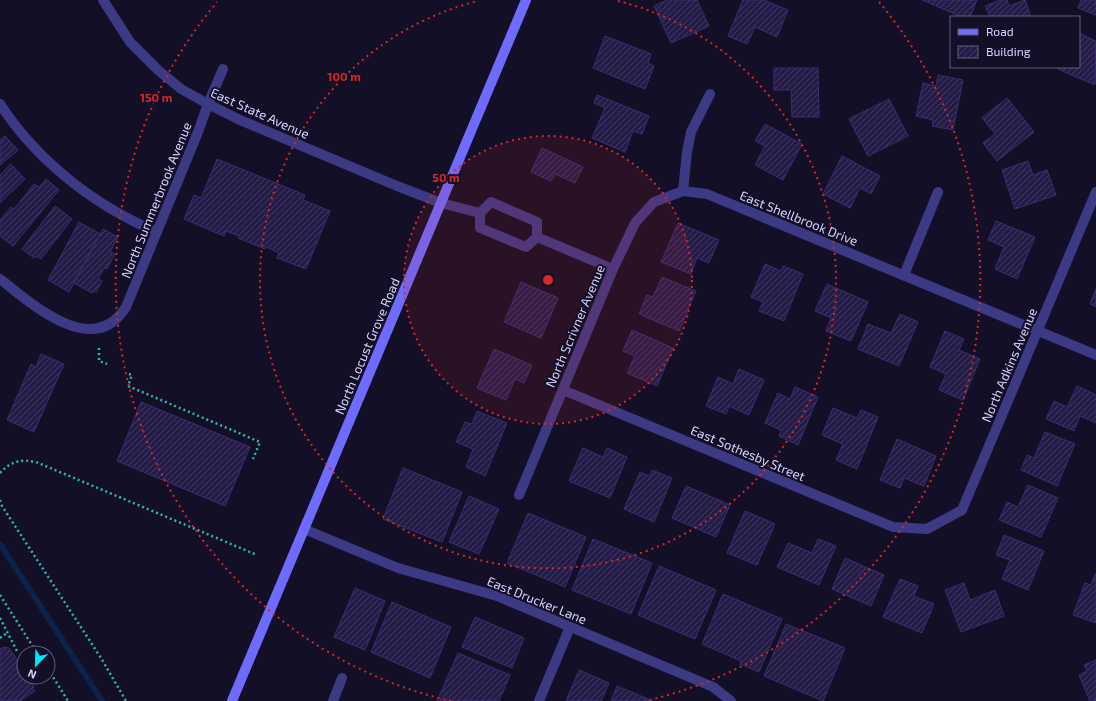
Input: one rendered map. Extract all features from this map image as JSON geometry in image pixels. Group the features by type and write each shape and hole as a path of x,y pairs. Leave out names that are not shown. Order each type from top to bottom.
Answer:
{"main road":[{"name":"North Locust Grove Road","path":"232,701 526,0"}],"street":[{"name":"East State Avenue","path":"103,0 130,42 158,70 181,89 208,104 268,132 441,203"},
{"name":"North Summerbrook Avenue","path":"0,280 54,318 73,327 85,329 98,328 111,324 120,317 126,307 198,132 208,104 224,69"},
{"path":"683,190 690,132 710,94"},
{"path":"0,104 27,140 59,172 118,213 138,225 157,232"},
{"name":"North Scrivner Avenue","path":"519,495 613,269 635,223 654,202 683,190"},
{"name":"East Shellbrook Drive","path":"683,190 707,194 1096,355"},
{"path":"904,275 938,192"},
{"name":"North Adkins Avenue","path":"926,529 962,510 1096,192"},
{"path":"491,202 538,222 537,237 526,247 480,228 480,213 491,202"},
{"path":"441,203 480,213"},
{"path":"537,237 613,269"},
{"name":"East Sothesby Street","path":"563,390 893,527 926,529"},
{"name":"East Drucker Lane","path":"304,529 398,568 497,596 712,687 731,701"},
{"path":"539,701 570,627"},
{"path":"333,701 342,678"}],"path":[{"path":"99,348 99,361 107,364"},
{"path":"129,374 132,375 128,386 260,442 253,459"},
{"path":"0,473 15,462 26,460 36,462 257,555"},
{"path":"0,500 2,506 126,701"},
{"path":"0,595 33,645"},
{"path":"0,618 16,649"},
{"path":"0,638 7,633"},
{"path":"56,682 68,701"}],"building":[{"path":"667,0 697,0 709,26 671,43 654,6"},
{"path":"743,0 764,0 788,10 777,37 755,27 747,44 728,36"},
{"path":"922,0 977,0 970,16 960,16"},
{"path":"1000,0 1007,0 1009,6 1025,0 1031,16 990,16 985,6"},
{"path":"1081,0 1096,0 1096,15 1078,8"},
{"path":"1080,33 1096,41 1095,85 1058,69 1080,68"},
{"path":"605,36 651,54 648,63 654,66 645,89 593,68"},
{"path":"774,68 818,68 819,117 792,117 791,90 774,90"},
{"path":"938,75 963,80 953,130 932,126 933,120 916,116 923,83 936,86"},
{"path":"597,95 649,116 642,134 633,131 625,152 592,138 605,108 594,103"},
{"path":"1007,98 1034,132 997,161 983,143 995,134 982,118"},
{"path":"889,99 908,136 868,156 849,119"},
{"path":"765,124 802,144 783,180 755,165 765,146 755,141"},
{"path":"5,136 18,150 0,165 0,140"},
{"path":"542,148 583,167 575,183 555,174 551,181 531,172"},
{"path":"842,156 880,176 871,194 860,188 850,208 823,194"},
{"path":"217,159 305,195 303,200 330,211 306,269 277,258 279,253 266,247 265,249 238,238 239,236 226,231 224,236 184,219 194,195 201,198"},
{"path":"1028,161 1033,175 1047,170 1056,195 1015,209 1002,170"},
{"path":"11,164 25,179 0,203 0,175"},
{"path":"46,179 59,190 13,246 0,236 0,220 11,207 14,209 34,184 39,187"},
{"path":"55,206 72,219 41,259 36,256 34,258 22,249"},
{"path":"996,221 1035,237 1017,279 995,269 1004,247 988,240"},
{"path":"79,222 100,234 69,292 48,280"},
{"path":"678,223 719,240 709,263 697,258 691,274 661,262"},
{"path":"103,229 118,237 110,252 115,254 107,269 104,268 98,279 102,281 96,292 93,291 92,293 74,283"},
{"path":"765,264 781,271 783,266 803,274 784,321 759,311 763,302 751,297"},
{"path":"662,277 696,291 679,331 639,314 647,295 653,297"},
{"path":"521,282 558,298 541,338 504,322"},
{"path":"827,284 868,302 851,341 826,331 831,318 815,311"},
{"path":"1096,289 1096,307 1090,304"},
{"path":"900,314 918,322 899,366 858,349 868,324 891,333"},
{"path":"632,330 673,348 657,386 627,373 635,356 623,351"},
{"path":"945,331 964,339 959,350 980,359 963,400 939,390 946,374 930,367"},
{"path":"494,349 532,365 524,383 515,379 506,400 477,388"},
{"path":"41,354 64,364 34,432 7,420 31,364 36,367"},
{"path":"739,369 764,380 749,415 729,406 726,414 706,406 718,377 733,384"},
{"path":"1077,386 1096,395 1096,423 1080,416 1074,431 1046,419 1054,401 1067,407"},
{"path":"795,387 818,397 798,445 779,436 781,430 765,423 778,393 790,399"},
{"path":"141,402 250,447 225,506 117,461"},
{"path":"833,408 857,418 861,410 878,417 857,469 836,460 843,444 822,435"},
{"path":"477,411 507,423 485,476 466,467 473,449 456,442 465,422 472,424"},
{"path":"1045,432 1075,444 1057,486 1021,470 1027,455 1034,458"},
{"path":"897,439 936,456 924,486 904,478 900,488 880,480"},
{"path":"583,448 603,457 607,448 627,457 610,498 569,481"},
{"path":"403,468 462,492 442,542 383,519"},
{"path":"652,470 672,478 654,522 624,509 640,472 650,476"},
{"path":"1028,485 1058,498 1041,537 999,520 1007,502 1018,507"},
{"path":"686,486 730,505 716,537 672,518"},
{"path":"469,496 499,509 479,554 449,542"},
{"path":"745,511 775,524 757,565 727,553"},
{"path":"528,513 586,537 565,587 507,563"},
{"path":"1004,535 1044,551 1028,590 1002,579 1010,560 996,555"},
{"path":"593,539 652,563 631,614 572,590"},
{"path":"818,539 836,546 819,585 777,567 788,543 812,553"},
{"path":"845,558 884,575 871,606 832,589"},
{"path":"659,566 716,590 695,639 638,615"},
{"path":"1095,574 1096,623 1073,615 1085,583 1091,585"},
{"path":"900,579 918,586 914,596 934,604 922,633 883,617"},
{"path":"964,583 970,600 995,590 1004,616 961,632 945,590"},
{"path":"355,588 385,601 365,650 334,637"},
{"path":"723,594 782,619 759,672 740,664 741,661 702,644"},
{"path":"392,602 451,627 430,678 371,652"},
{"path":"475,617 524,638 512,668 462,647"},
{"path":"786,624 845,648 823,701 764,676"},
{"path":"4,647 9,648 16,658 16,685 33,685 34,687 33,688 35,691 20,701 0,701 0,649"},
{"path":"458,653 510,675 499,701 437,701"},
{"path":"1096,660 1096,701 1090,701 1079,675 1087,671 1084,665"},
{"path":"579,670 609,683 601,701 566,701"},
{"path":"617,686 653,701 611,701"}],"waterway":[{"path":"0,544 102,701"}]}
